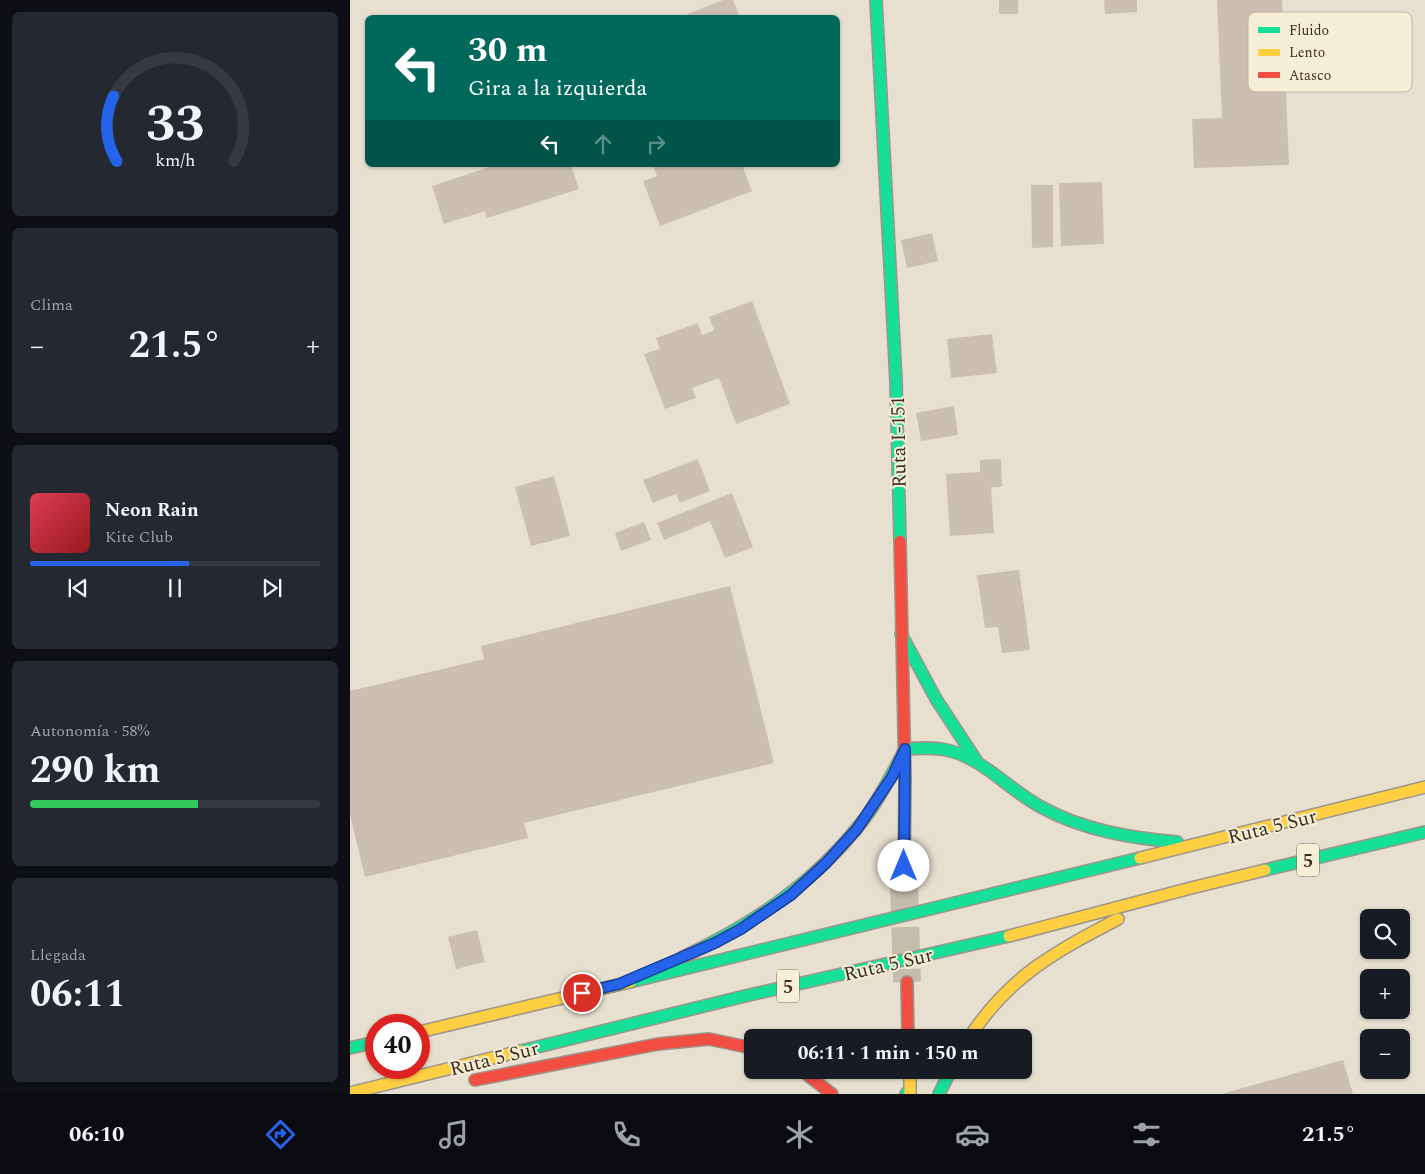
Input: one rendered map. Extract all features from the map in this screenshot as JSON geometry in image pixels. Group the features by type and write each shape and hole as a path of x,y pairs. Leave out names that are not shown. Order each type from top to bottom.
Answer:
{"main road":[{"name":"Ruta I-151","path":"876,0 896,381 905,749 904,886"},
{"path":"902,634 919,671 939,706 976,762"},
{"path":"619,984 715,943 741,929 791,895 820,869 857,829 892,777 905,749 935,747 950,750 976,762 996,779 1025,798 1064,818 1093,828 1122,836 1152,840 1182,842 1213,841"},
{"name":"Ruta 5 Sur","path":"430,1029 1213,841 1425,786"},
{"name":"Ruta 5 Sur","path":"350,1093 745,996 995,940 1192,888 1425,832"},
{"path":"975,1029 986,1012 1003,993 1048,956 1126,915 1192,888"},
{"path":"907,982 908,1029"},
{"path":"463,1081 658,1044 709,1039 744,1046"},
{"path":"350,1048 365,1045"},
{"path":"813,1079 832,1094"},
{"path":"909,1092 910,1079"},
{"path":"939,1094 946,1079"},
{"path":"384,1085 436,1084"}],"building":[{"path":"723,0 733,0 739,15 686,15"},
{"path":"999,0 1018,0 1018,14 999,14"},
{"path":"1104,0 1137,0 1137,12 1105,14"},
{"path":"1217,0 1282,0 1283,12 1248,12 1248,92 1286,92 1289,165 1194,168 1192,119 1222,118"},
{"path":"490,167 572,167 579,189 487,218 485,211 444,224 432,186"},
{"path":"654,167 743,167 752,191 660,226 643,181 657,176"},
{"path":"1102,182 1104,244 1061,246 1059,183"},
{"path":"1031,185 1053,185 1053,247 1032,248"},
{"path":"932,233 938,261 907,268 901,240"},
{"path":"752,301 790,404 736,424 719,378 692,388 696,398 665,409 644,354 660,349 656,338 698,323 702,335 714,330 709,317"},
{"path":"992,334 997,373 951,378 947,339"},
{"path":"954,406 958,435 921,441 916,413"},
{"path":"698,459 710,491 680,503 676,494 653,503 643,480"},
{"path":"1001,459 1002,487 991,487 994,533 950,536 946,474 980,472 980,460"},
{"path":"554,476 570,536 531,546 515,487"},
{"path":"732,493 753,547 725,558 710,521 664,540 657,523"},
{"path":"644,522 651,540 621,551 615,533"},
{"path":"1019,570 1030,650 1002,653 998,627 985,628 977,575"},
{"path":"730,586 774,763 524,823 528,838 365,877 350,815 350,691 484,659 481,646"},
{"path":"477,930 485,962 456,969 448,937"},
{"path":"1343,1060 1353,1094 1225,1094 1225,1093"}],"tunnel":[{"path":"904,885 907,982"}],"traffic: fast":[{"path":"876,0 896,381 900,541"},
{"path":"901,634 936,699 976,760"},
{"path":"683,957 735,930 759,915 783,899 826,862 871,810 905,749 936,748 960,754 984,767 1029,800 1073,822 1107,832 1177,842"},
{"path":"904,885 905,779"},
{"path":"1265,870 1425,832"},
{"path":"630,982 1140,858"},
{"path":"521,1051 745,996 1009,936"},
{"path":"350,1048 365,1045"},
{"path":"939,1094 946,1079"},
{"path":"906,1094 910,1089"}],"traffic: slow":[{"path":"1140,858 1425,787"},
{"path":"1009,936 1265,870"},
{"path":"975,1029 1000,998 1035,968 1074,943 1118,919"},
{"path":"430,1029 630,982"},
{"path":"350,1093 521,1051"},
{"path":"910,1079 910,1094"}],"traffic: jam":[{"path":"900,541 905,779"},
{"path":"907,982 908,1029"},
{"path":"475,1080 658,1044 709,1039 744,1046"},
{"path":"813,1079 832,1094"}],"route":[{"path":"582,993 619,984 715,943 741,929 791,895 837,852 857,829 876,804 892,777 905,749 904,866"}]}
